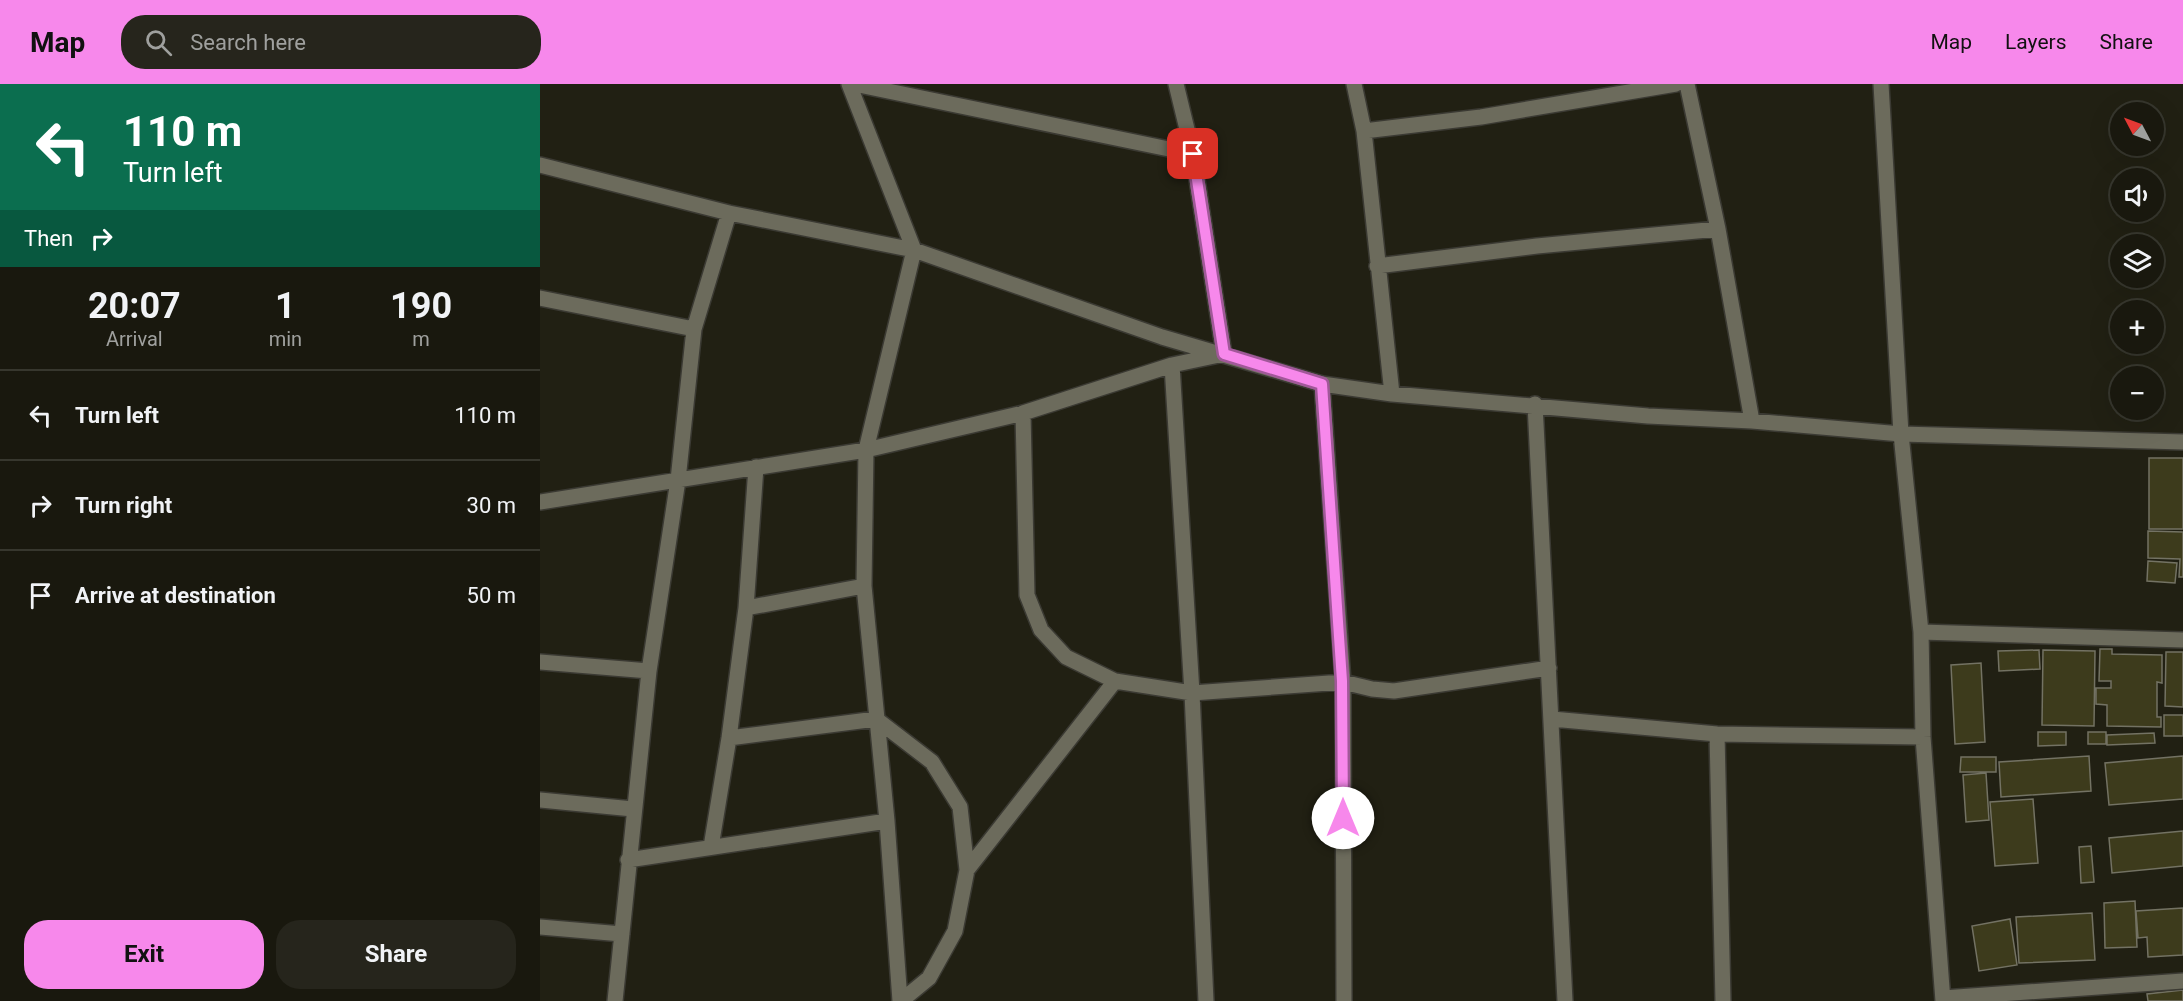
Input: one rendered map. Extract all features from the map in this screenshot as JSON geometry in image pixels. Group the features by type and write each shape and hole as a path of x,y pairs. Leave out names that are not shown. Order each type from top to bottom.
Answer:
{"street":[{"path":"849,84 914,250 866,450 864,586 887,821 901,1001"},
{"path":"854,84 1193,154"},
{"path":"1176,84 1193,154 1224,354"},
{"path":"1354,84 1364,131 1392,393"},
{"path":"1364,131 1481,117 1676,84"},
{"path":"1687,84 1718,229 1752,421"},
{"path":"1881,84 1901,434 1921,632 1923,737 1943,1000 2132,993 2183,981"},
{"path":"540,165 729,213 914,250 1162,338 1322,384 1392,393 1535,404 1648,416 1752,421 1901,434 2183,442"},
{"path":"615,1001 649,671 678,480 694,329 729,213"},
{"path":"1377,266 1538,246 1718,229"},
{"path":"540,298 694,329"},
{"path":"540,502 866,450 1023,412 1172,364 1224,354"},
{"path":"1172,364 1192,693 1206,1001"},
{"path":"1322,384 1342,681 1344,1001"},
{"path":"1535,404 1565,1001"},
{"path":"1023,412 1027,595 1041,630 1066,657 1114,681 1192,693 1342,681 1372,689 1394,691 1550,668"},
{"path":"711,847 729,738 746,608 756,467"},
{"path":"746,608 864,586"},
{"path":"1921,632 2183,640"},
{"path":"540,662 649,671"},
{"path":"966,870 1114,681"},
{"path":"729,738 876,719 932,762 960,807 966,870 955,932 929,978 901,1001"},
{"path":"1552,719 1717,734 1923,737"},
{"path":"1717,734 1723,1001"},
{"path":"540,800 633,809"},
{"path":"628,860 887,821"},
{"path":"540,927 622,934"}],"building":[{"path":"2149,458 2183,458 2183,529 2149,529"},
{"path":"2148,531 2183,532 2183,577 2179,577 2180,559 2148,558"},
{"path":"2148,561 2177,563 2175,583 2147,581"},
{"path":"2100,649 2112,649 2112,654 2162,655 2162,683 2157,682 2157,717 2161,717 2161,727 2107,726 2107,705 2096,704 2096,688 2111,688 2111,681 2099,681"},
{"path":"2039,650 2040,669 1999,671 1998,651"},
{"path":"2043,650 2095,651 2094,726 2042,725"},
{"path":"2166,652 2183,652 2183,707 2165,706"},
{"path":"1981,663 1985,742 1955,744 1951,665"},
{"path":"2164,715 2183,715 2183,736 2164,736"},
{"path":"2038,732 2066,732 2066,745 2038,746"},
{"path":"2088,732 2106,732 2106,744 2088,744"},
{"path":"2154,733 2155,743 2107,745 2107,735"},
{"path":"2089,756 2091,791 2001,797 1999,762"},
{"path":"2183,756 2183,799 2109,805 2105,763"},
{"path":"1961,757 1996,757 1996,772 1960,772"},
{"path":"1986,773 1989,820 1966,822 1963,775"},
{"path":"2033,799 2038,863 1995,866 1990,802"},
{"path":"2183,831 2183,866 2112,873 2109,838"},
{"path":"2091,846 2094,882 2081,883 2079,847"},
{"path":"2135,901 2137,947 2105,948 2104,903"},
{"path":"2183,908 2183,955 2148,957 2147,937 2138,938 2136,911"},
{"path":"2092,913 2095,960 2019,963 2016,917"},
{"path":"2010,919 2017,965 1979,971 1972,926"},
{"path":"2183,990 2183,1001 2148,1001 2147,994"}],"route":[{"path":"1193,154 1224,354 1322,384 1342,681 1343,818"}]}
